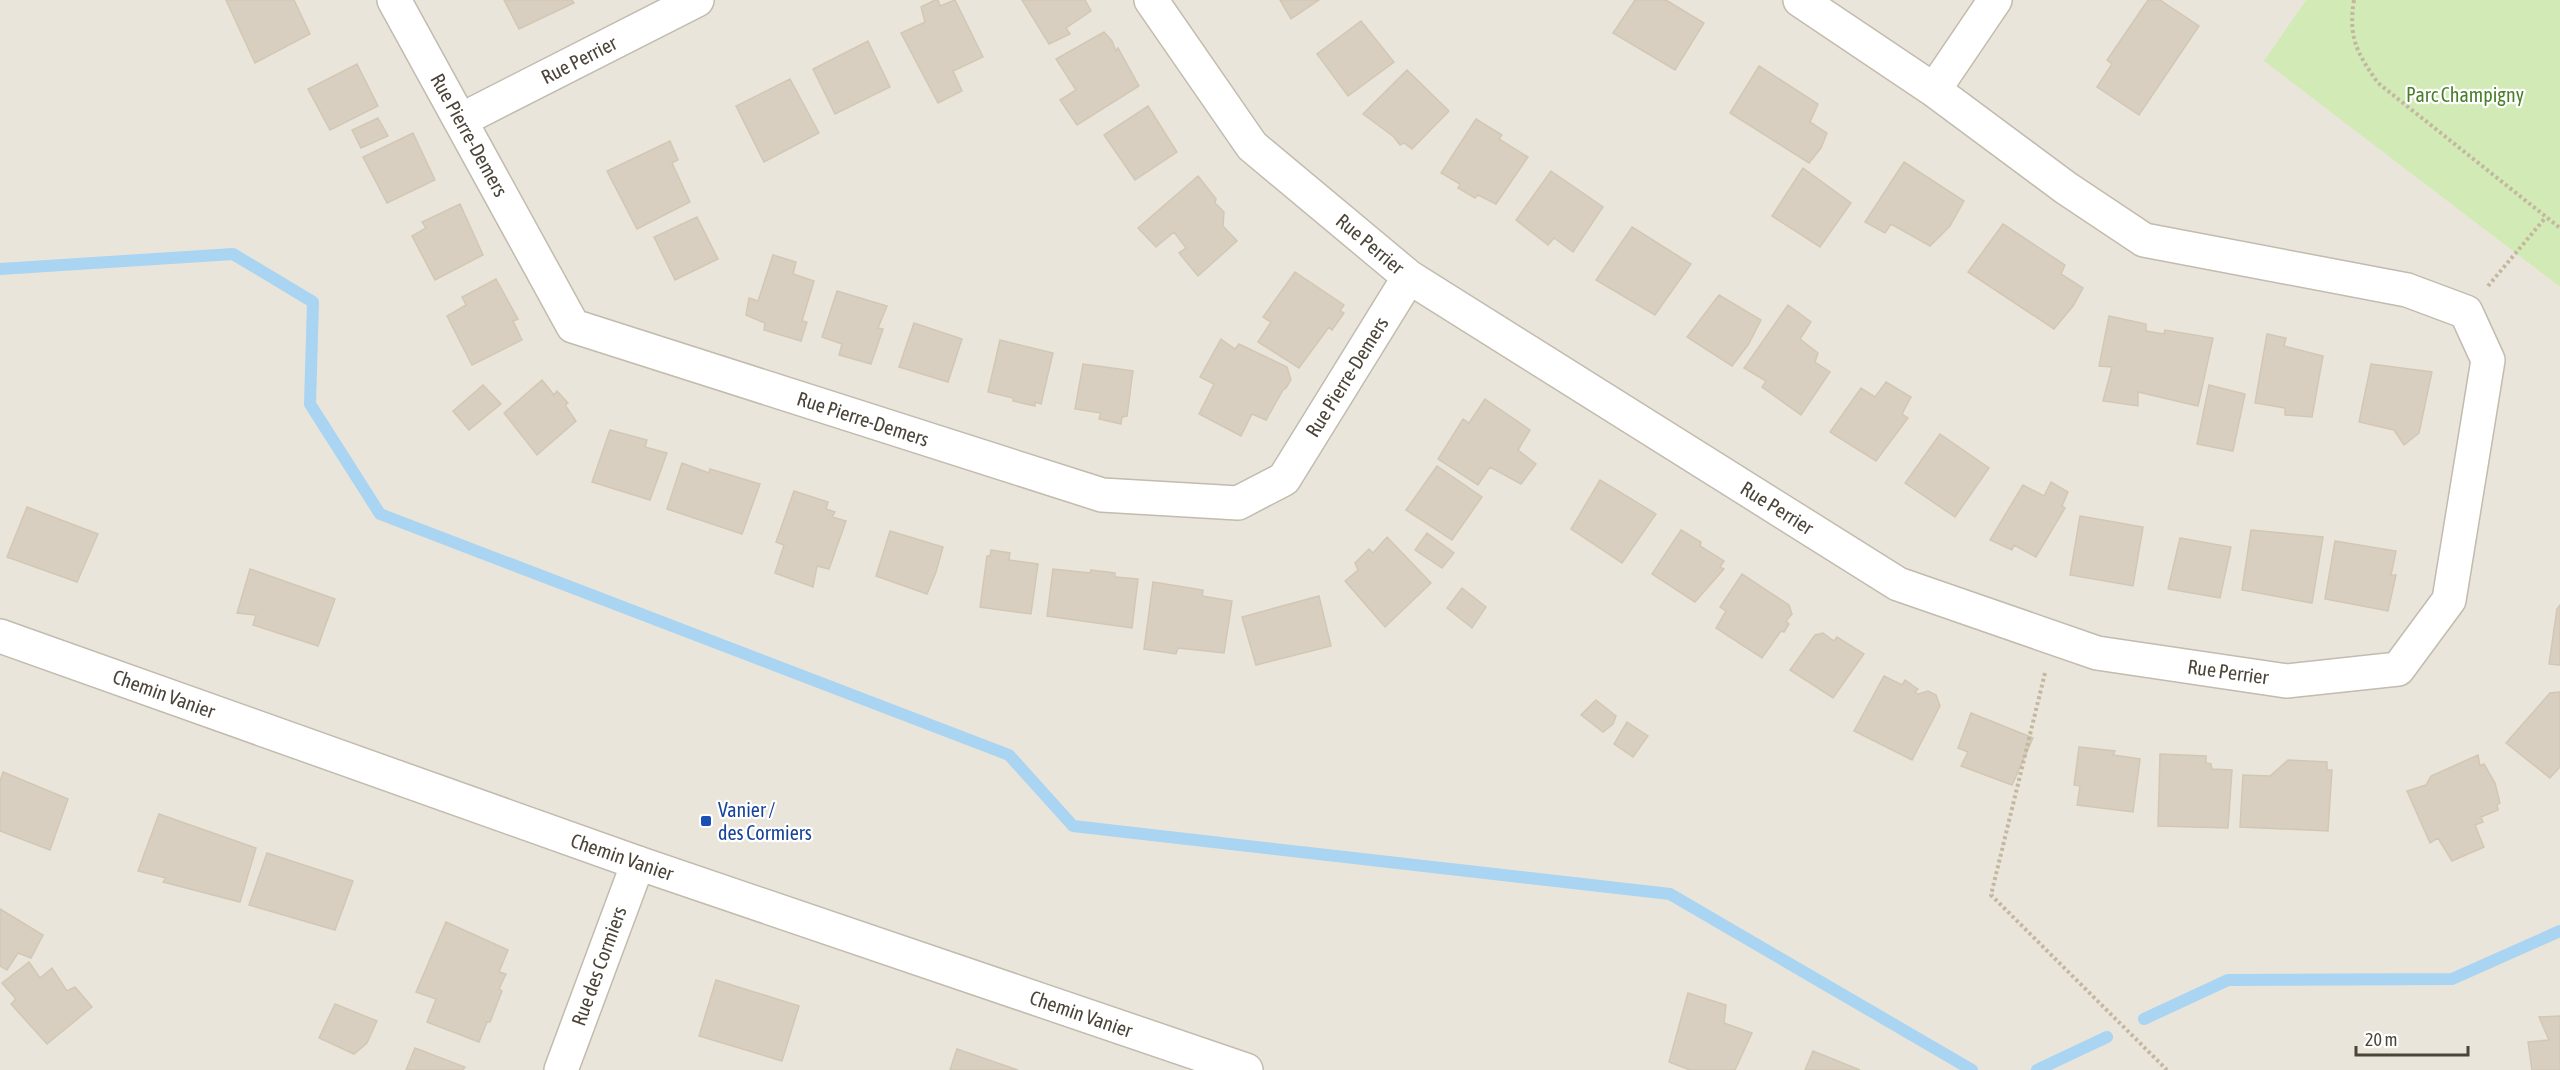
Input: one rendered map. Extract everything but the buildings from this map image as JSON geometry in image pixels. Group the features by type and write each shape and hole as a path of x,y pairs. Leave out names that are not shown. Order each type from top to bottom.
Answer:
{"street":[{"name":"Rue Pierre-Demers","path":"394,0 573,326 1102,495 1238,503 1284,479 1408,277"},
{"name":"Rue Perrier","path":"461,120 697,0"},
{"name":"Rue Perrier","path":"1151,0 1252,146 1408,277 1898,584 2097,653 2286,681 2398,669 2449,600 2488,360 2466,312"},
{"path":"1800,0 1934,90 2066,188 2144,240 2407,290 2466,312"},
{"path":"1934,90 1995,0"},
{"name":"Chemin Vanier","path":"0,636 638,863 1246,1070"},
{"name":"Rue des Cormiers","path":"561,1070 638,863"}],"path":[{"path":"2354,0 2351,20 2358,54 2378,83 2560,228"},
{"path":"2466,312 2546,217"},
{"path":"2054,638 1991,895 2167,1070"}],"shaded area":[{"path":"0,0 2306,0 2265,61 2560,287 2560,1070 0,1070"}],"green space":[{"name":"Parc Champigny","path":"2306,0 2560,0 2560,287 2264,61"}],"waterway":[{"path":"0,269 233,254 313,302 310,404 380,514 1009,755 1073,826 1670,894 1972,1070"},
{"path":"2144,1019 2228,980 2452,979 2560,931"},
{"path":"2037,1070 2107,1037"}],"place":[{"name":"Vanier / des Cormiers","path":"706,821"}]}
